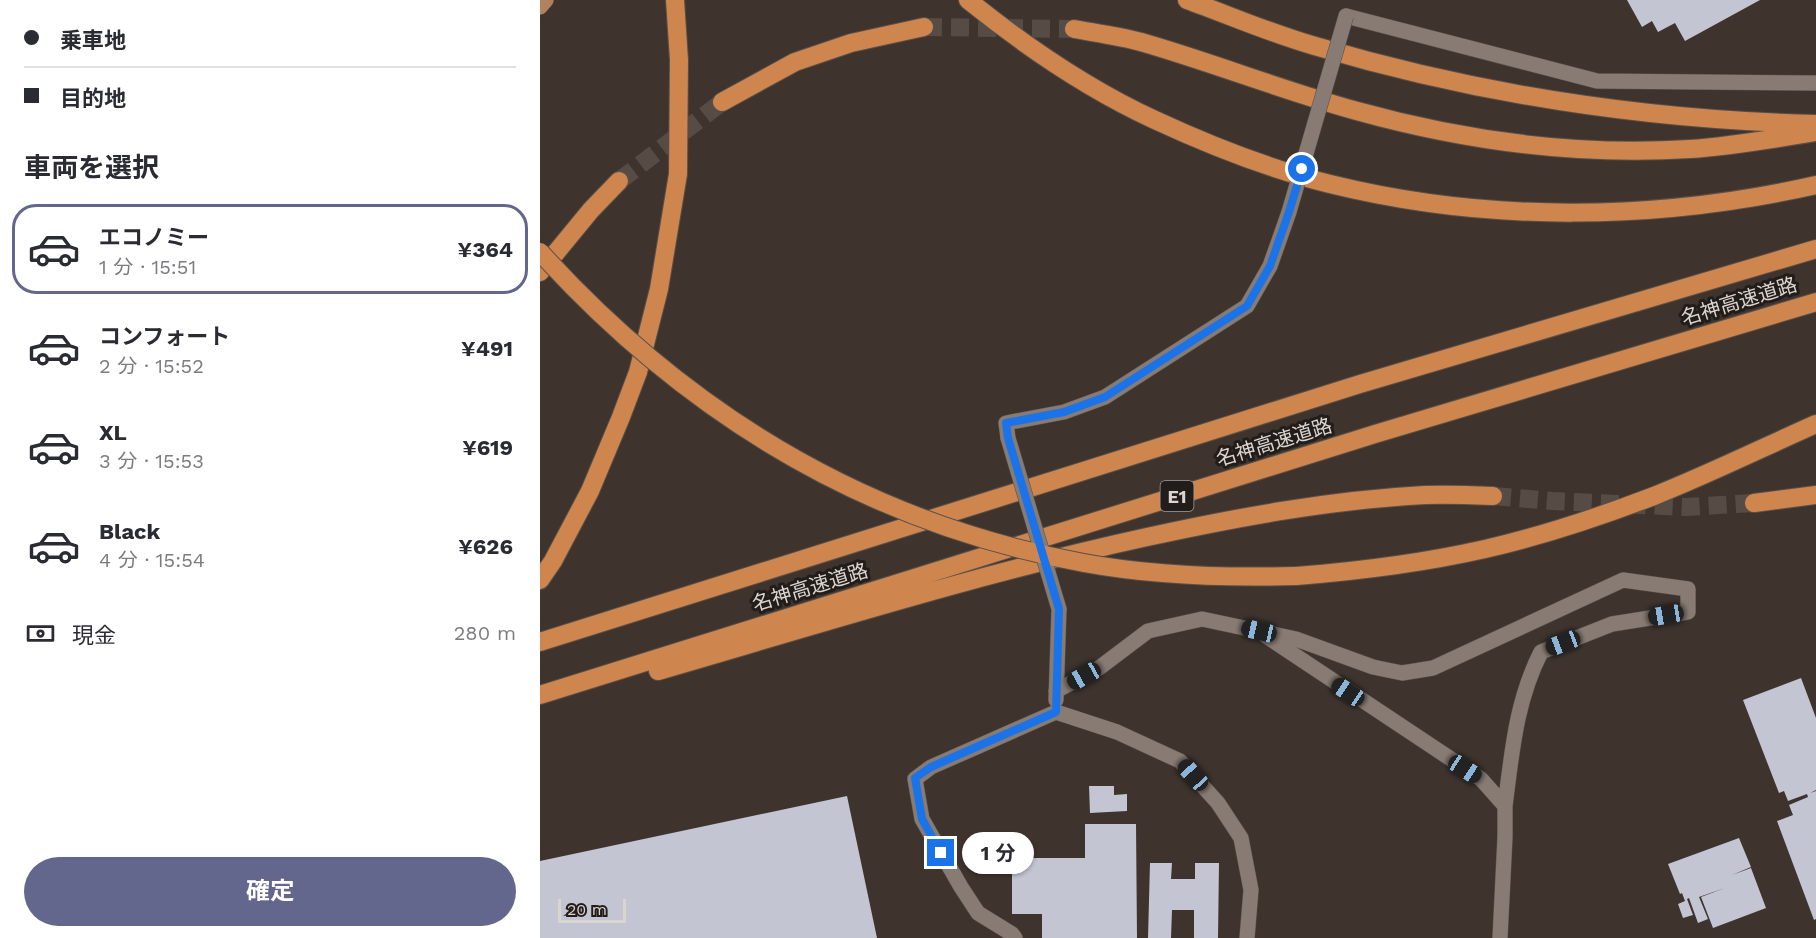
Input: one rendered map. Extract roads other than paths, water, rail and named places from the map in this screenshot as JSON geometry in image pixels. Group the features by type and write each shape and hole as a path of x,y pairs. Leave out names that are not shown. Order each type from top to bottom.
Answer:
{"highway":[{"path":"540,580 553,561 590,491 624,408 638,372 659,289 678,174 679,60 675,0"},
{"path":"968,0 1021,41 1058,65 1100,91 1153,119 1209,144 1269,166 1339,186 1441,205 1517,212 1602,213 1687,206 1786,192 1816,185"},
{"path":"1187,0 1312,46 1464,84 1608,108 1671,115 1816,124"},
{"path":"722,102 795,62 851,43 924,27"},
{"path":"1074,29 1139,41 1357,111 1422,127 1494,140 1550,147 1652,150 1734,145 1816,132"},
{"path":"540,272 591,210 619,181"},
{"name":"名神高速道路","path":"540,642 1360,384 1816,249"},
{"path":"540,252 576,292 626,339 678,382 725,416 790,457 845,486 965,534 1027,551 1085,563 1151,572 1204,576 1296,576 1384,567 1486,549 1596,517 1655,495 1816,424"},
{"name":"名神高速道路","path":"540,695 1375,434 1816,302"},
{"path":"1710,472 1816,436"},
{"path":"540,704 571,697 926,592 1083,551 1274,512 1426,495 1493,496"},
{"path":"1754,503 1816,495"}],"main road":[{"path":"540,7 546,0"}],"street":[{"path":"1056,712 1059,609 1008,438 1006,423 1064,412 1105,397 1247,306 1270,266 1289,212 1346,16 1597,81 1816,83"},
{"path":"1056,692 1099,668 1148,631 1202,619 1296,639 1373,667 1402,673 1433,668 1623,580 1688,589 1688,612 1612,624 1541,652 1530,674 1521,703 1504,806 1500,938"},
{"path":"1259,631 1481,779 1504,806"},
{"path":"1015,938 978,913 961,887 922,819 915,778 931,767 1056,712 1117,732 1180,762 1218,803 1241,838 1251,890 1246,938"}],"tunnel":[{"path":"924,27 1074,29"},
{"path":"619,181 722,102"},
{"path":"1493,496 1686,507 1754,503"}]}
